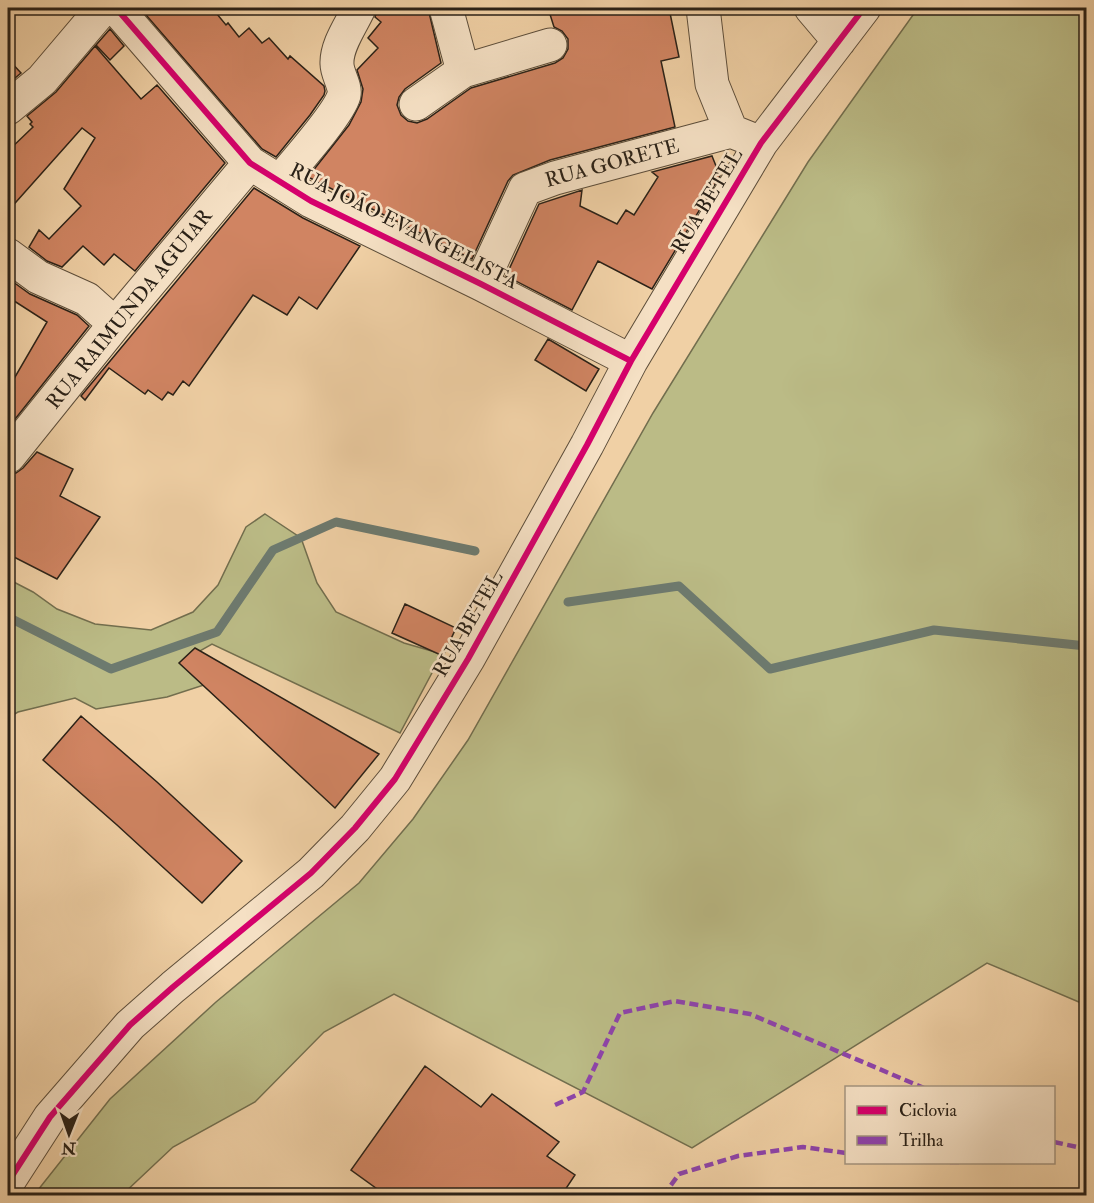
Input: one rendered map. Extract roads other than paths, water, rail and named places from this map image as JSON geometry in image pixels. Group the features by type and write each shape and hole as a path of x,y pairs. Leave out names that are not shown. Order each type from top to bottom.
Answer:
{"street":[{"path":"8,108 42,80 104,8"},
{"name":"RUA JOÃO EVANGELISTA","path":"116,8 250,163 310,201 481,284 631,361"},
{"path":"280,181 336,110 344,95 337,70 337,57 359,8"},
{"path":"446,8 464,71"},
{"path":"703,8 712,84 731,131 761,143"},
{"path":"812,8 839,41"},
{"name":"RUA BETEL","path":"8,1182 50,1117 130,1025 311,873 355,828 395,779 468,659 631,361 761,143 864,8"},
{"path":"416,104 464,71 550,45"},
{"name":"RUA GORETE","path":"481,284 525,189 555,178 731,131"},
{"name":"RUA RAIMUNDA AGUIAR","path":"9,456 115,324 250,163"},
{"path":"8,255 38,278 87,299 115,324"}],"waterway":[{"path":"8,617 111,669 217,632 273,550 336,522 475,551"},
{"path":"568,602 679,586 770,669 934,630 1086,646"}]}
